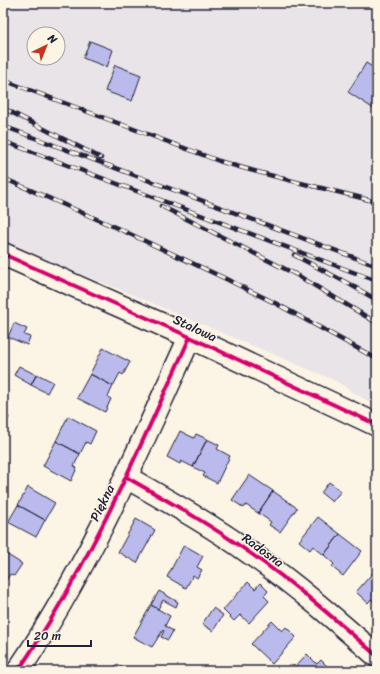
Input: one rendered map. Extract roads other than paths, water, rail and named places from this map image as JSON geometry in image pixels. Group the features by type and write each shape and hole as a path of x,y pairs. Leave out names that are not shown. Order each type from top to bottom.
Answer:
{"street":[{"name":"Stalowa","path":"3,254 190,337 377,425"},
{"name":"Piękna","path":"18,671 64,596 98,534 126,477 190,337"},
{"name":"Radosna","path":"126,477 250,552 295,586 345,627 377,656"}],"railway":[{"path":"3,80 219,161 377,202"},
{"path":"3,108 101,158"},
{"path":"3,126 377,266"},
{"path":"3,141 377,281"},
{"path":"3,178 117,228 222,277 277,304 377,359"},
{"path":"161,206 297,275 377,323"},
{"path":"294,255 377,300"}]}
